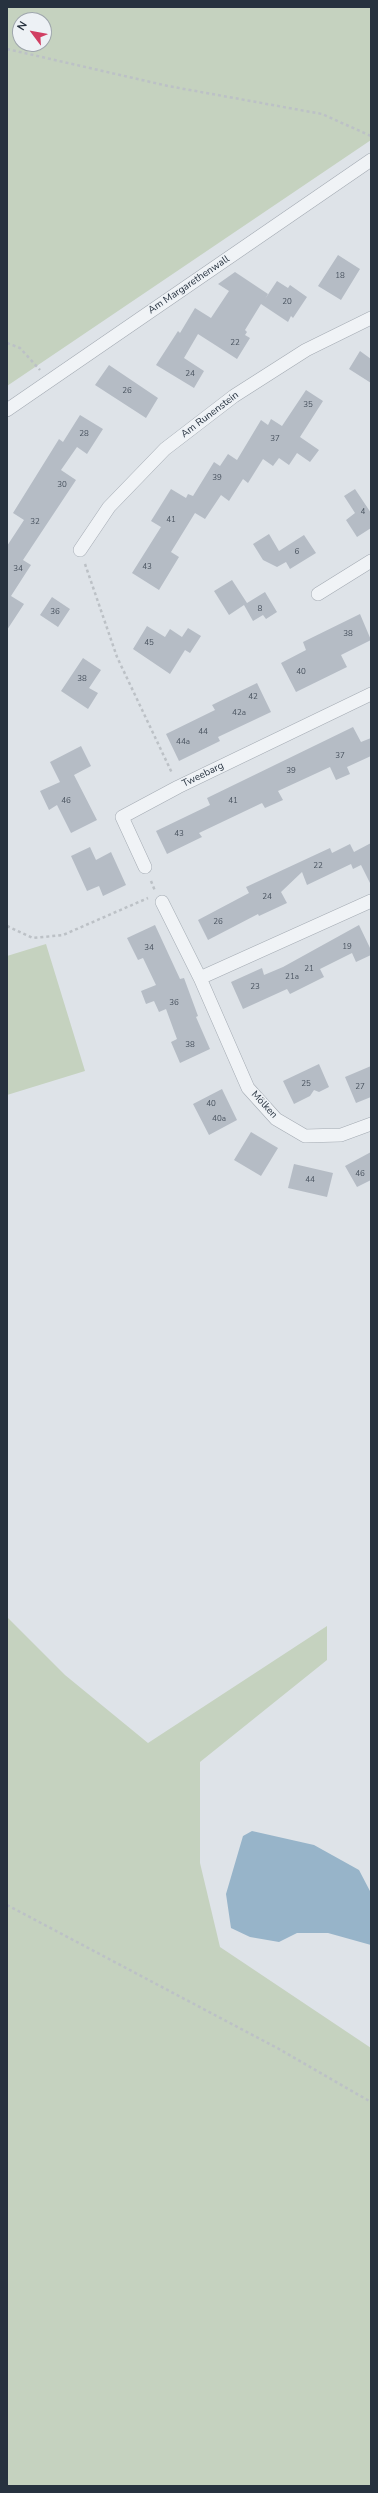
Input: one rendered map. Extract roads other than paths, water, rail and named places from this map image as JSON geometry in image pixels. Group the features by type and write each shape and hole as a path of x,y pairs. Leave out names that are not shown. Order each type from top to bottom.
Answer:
{"street":[{"name":"Am Margarethenwall","path":"7,410 371,160"},
{"name":"Am Runenstein","path":"80,550 109,507 165,449 234,396 306,350 371,318"},
{"path":"318,594 371,560"},
{"name":"Tweebarg","path":"145,867 122,817 178,787 371,694"},
{"name":"Mölken","path":"160,898 200,978 248,1088 276,1118 305,1136 341,1135 371,1124"},
{"path":"200,978 371,901"}],"water":[{"path":"252,1831 314,1845 359,1870 371,1893 371,1945 328,1933 297,1933 279,1942 250,1937 231,1928 226,1894 243,1836"}]}
